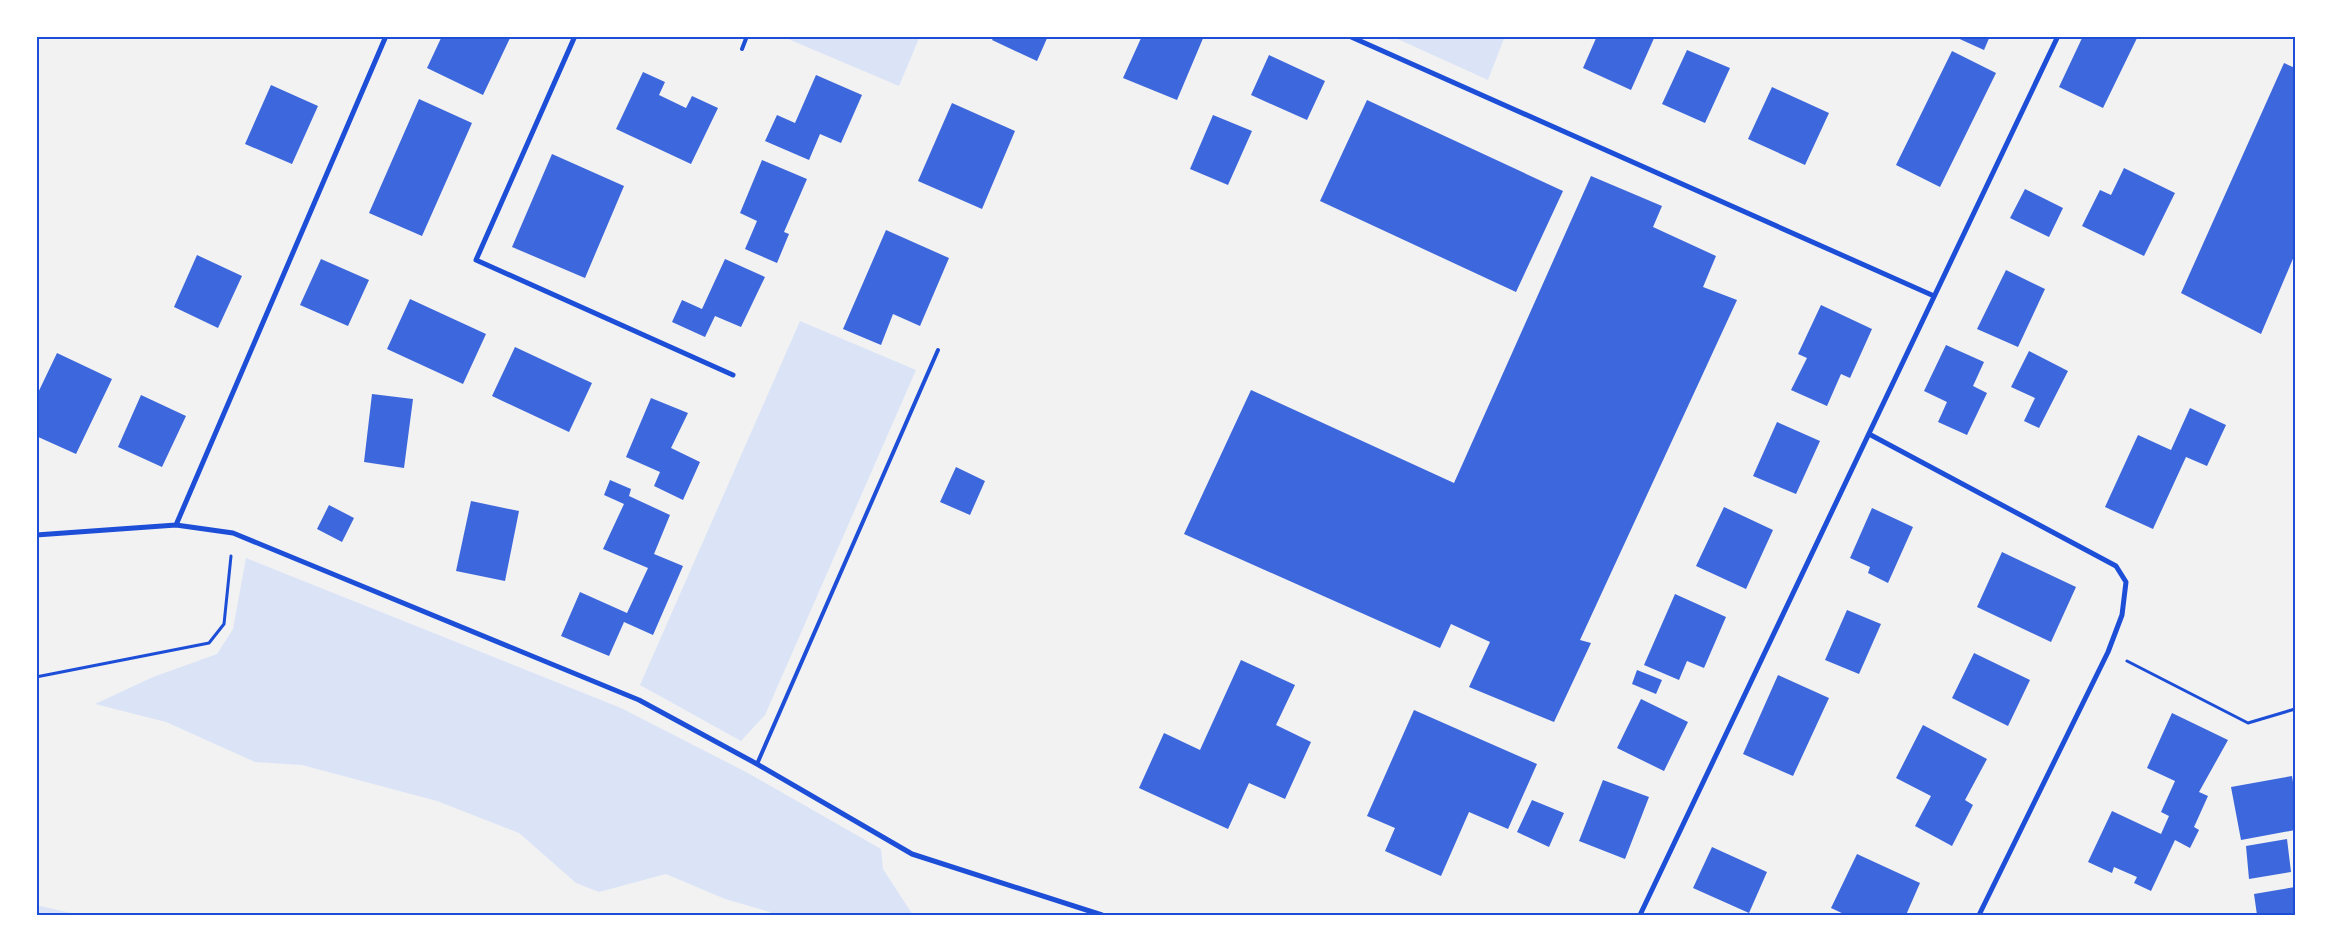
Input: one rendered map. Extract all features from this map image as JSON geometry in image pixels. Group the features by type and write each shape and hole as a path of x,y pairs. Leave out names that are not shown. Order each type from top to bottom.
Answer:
{"street":[{"path":"176,525 386,36"},
{"path":"575,36 476,260 733,375"},
{"path":"1349,36 1934,296"},
{"path":"1640,915 2058,36"},
{"path":"1869,434 2116,566 2126,582 2122,615 2108,652 1979,915"},
{"path":"36,535 176,525 233,533 639,700 757,764 912,854 1102,915"}],"lane":[{"path":"742,49 747,36"},
{"path":"757,764 938,350"}],"path":[{"path":"36,677 209,643 224,624 233,533"},
{"path":"2108,652 2248,723 2295,709"}],"shaded area":[{"path":"781,36 920,36 899,86"},
{"path":"1391,36 1505,36 1488,80"},
{"path":"800,321 916,370 765,715 741,741 640,685"},
{"path":"246,558 621,708 748,773 881,849 883,869 913,915 771,915 770,912 725,899 666,874 599,892 576,883 519,833 437,801 302,765 255,762 166,722 95,704 153,677 217,654 233,629"},
{"path":"36,905 80,915 36,915"}],"building":[{"path":"442,36 511,36 483,95 427,68"},
{"path":"994,36 1048,36 1037,61 992,40"},
{"path":"1142,36 1204,36 1177,100 1123,78"},
{"path":"1597,36 1655,36 1631,90 1583,68"},
{"path":"1953,36 1990,36 1984,50"},
{"path":"2083,36 2138,36 2103,108 2059,87"},
{"path":"1687,50 1730,68 1705,123 1662,104"},
{"path":"1952,51 1996,73 1940,187 1896,165"},
{"path":"1269,55 1325,81 1307,120 1251,95"},
{"path":"2284,63 2295,68 2295,254 2261,334 2181,293"},
{"path":"643,72 665,82 659,95 686,108 692,96 718,108 691,164 616,129"},
{"path":"816,75 862,95 841,143 820,134 809,160 765,141 777,115 795,123"},
{"path":"271,85 318,106 292,164 245,144"},
{"path":"1772,87 1829,113 1805,165 1748,139"},
{"path":"419,99 472,123 422,236 369,213"},
{"path":"1367,100 1563,191 1516,292 1320,201"},
{"path":"952,103 1015,131 982,209 918,181"},
{"path":"1213,115 1252,131 1228,185 1190,169"},
{"path":"552,154 624,186 585,278 512,247"},
{"path":"762,160 807,179 784,232 789,234 777,263 745,249 757,221 740,213"},
{"path":"2124,168 2175,193 2144,256 2082,226 2100,190 2111,195"},
{"path":"1591,176 1662,206 1653,227 1716,256 1703,287 1737,300 1580,640 1591,643 1554,722 1469,687 1490,642 1451,624 1440,648 1184,534 1251,390 1454,483"},
{"path":"2025,189 2063,208 2049,237 2010,218"},
{"path":"886,230 949,258 920,326 893,314 881,345 843,329"},
{"path":"197,255 242,276 218,328 174,307"},
{"path":"321,259 369,280 348,326 300,305"},
{"path":"725,259 765,277 741,327 715,316 705,337 672,322 682,300 702,309"},
{"path":"2006,270 2045,289 2018,347 1977,329"},
{"path":"410,299 486,334 463,384 387,349"},
{"path":"1821,305 1872,329 1850,378 1841,374 1827,406 1791,390 1807,358 1798,354"},
{"path":"1946,345 1984,362 1973,386 1987,393 1967,435 1938,422 1947,402 1924,391"},
{"path":"515,347 592,383 569,432 492,396"},
{"path":"2029,351 2068,371 2039,428 2024,421 2035,398 2011,387"},
{"path":"57,353 112,379 76,454 36,436 36,397"},
{"path":"372,394 413,399 404,468 364,462"},
{"path":"141,395 186,416 162,467 118,447"},
{"path":"651,398 688,413 671,448 700,462 683,500 654,486 660,472 626,457"},
{"path":"2190,408 2226,425 2207,466 2186,457 2153,529 2105,507 2138,435 2171,450"},
{"path":"1777,422 1820,441 1796,494 1753,476"},
{"path":"956,467 985,481 970,515 940,502"},
{"path":"610,480 631,489 629,496 670,515 654,554 683,566 653,635 624,622 609,656 561,636 580,592 627,613 648,568 603,549 624,504 604,495"},
{"path":"471,501 519,511 505,581 456,571"},
{"path":"329,505 354,518 342,542 317,529"},
{"path":"1724,507 1773,530 1746,589 1696,566"},
{"path":"1872,508 1913,527 1888,583 1868,573 1870,567 1850,558"},
{"path":"2002,552 2076,587 2051,642 1977,607"},
{"path":"1675,594 1726,617 1704,668 1687,661 1679,680 1644,665"},
{"path":"1847,610 1881,624 1859,674 1825,660"},
{"path":"1974,653 2030,680 2008,726 1952,698"},
{"path":"1241,660 1295,685 1276,725 1311,742 1285,799 1249,783 1228,829 1139,788 1164,733 1200,750"},
{"path":"1637,670 1662,680 1656,694 1632,684"},
{"path":"1778,675 1829,698 1793,776 1743,754"},
{"path":"1641,699 1688,722 1664,771 1617,748"},
{"path":"1414,710 1537,764 1508,829 1469,812 1441,876 1385,851 1395,828 1367,816"},
{"path":"2172,713 2228,740 2199,792 2208,796 2194,827 2199,830 2190,848 2175,840 2151,891 2134,883 2137,877 2114,867 2112,873 2088,862 2112,811 2161,834 2169,816 2161,812 2175,781 2147,768"},
{"path":"1923,725 1987,759 1965,800 1973,805 1952,846 1915,826 1931,796 1896,778"},
{"path":"2292,776 2295,794 2295,830 2241,840 2231,787"},
{"path":"1603,780 1649,797 1625,859 1579,841"},
{"path":"1532,800 1564,813 1549,847 1517,832"},
{"path":"2287,839 2291,872 2249,879 2246,846"},
{"path":"1712,847 1767,872 1749,913 1693,888"},
{"path":"1857,854 1920,883 1906,915 1846,915 1831,908"},
{"path":"2295,887 2295,915 2257,915 2254,894"}]}
